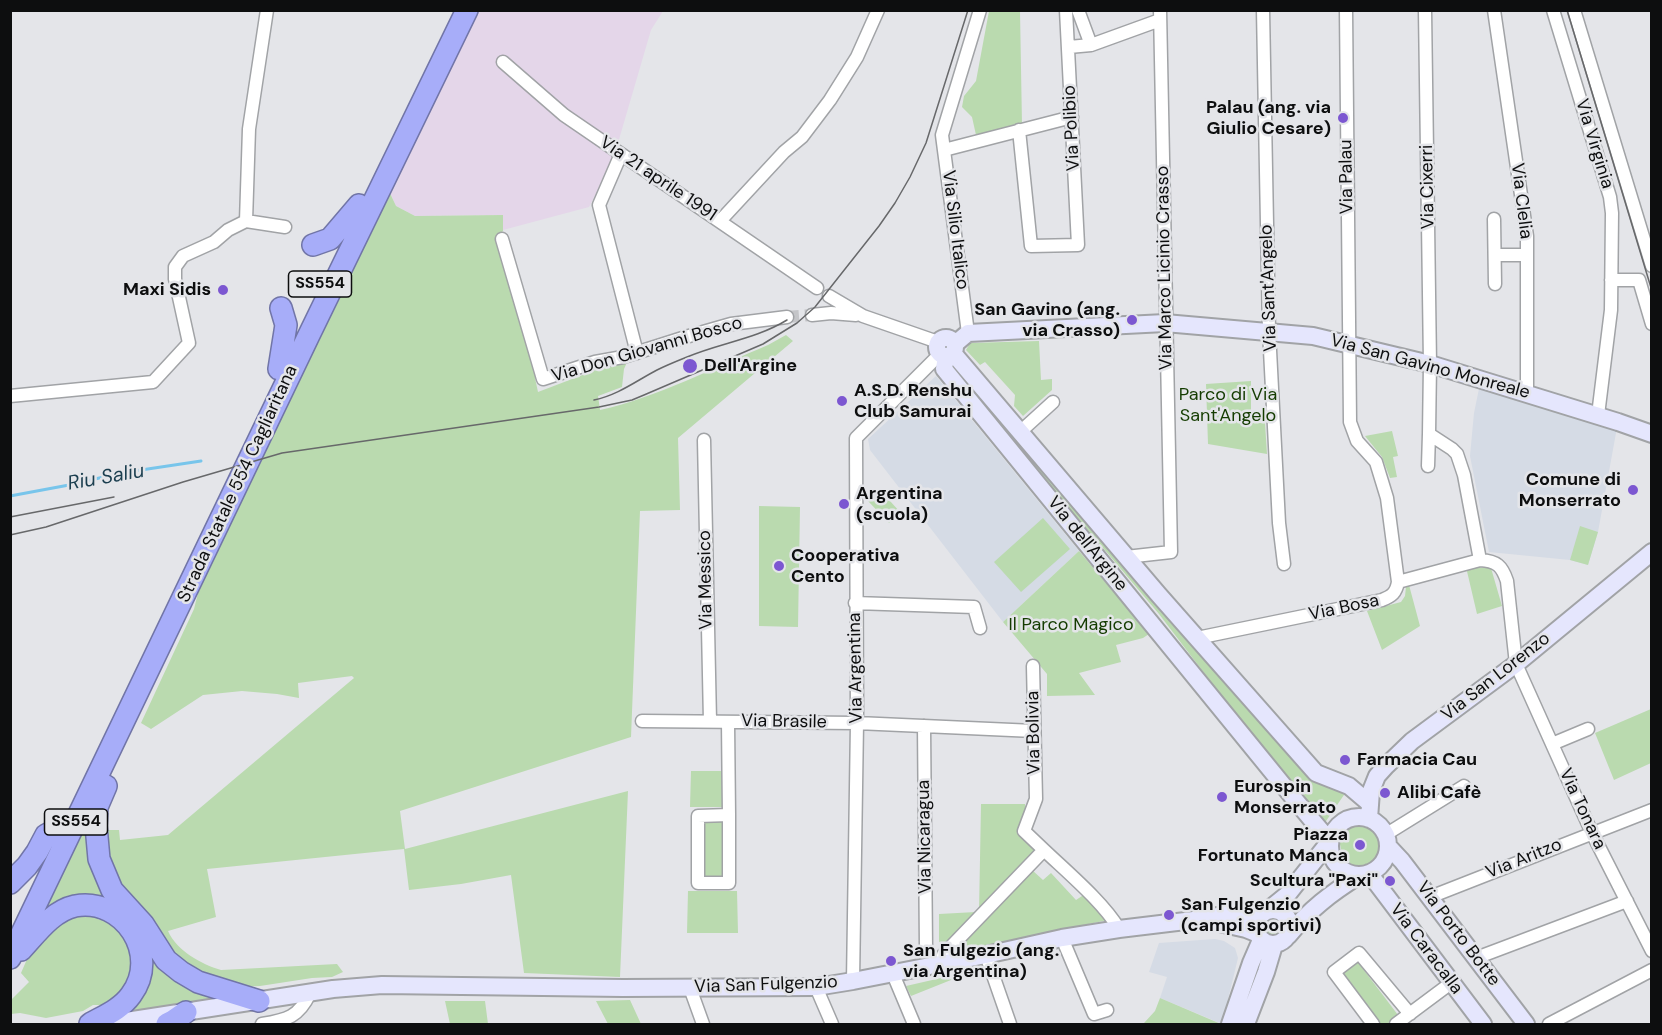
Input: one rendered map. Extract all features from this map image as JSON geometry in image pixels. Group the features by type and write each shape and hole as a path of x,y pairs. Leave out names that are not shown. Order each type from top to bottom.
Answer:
{"highway":[{"name":"Strada Statale 554 Cagliaritana","path":"249,449 279,369 454,10"},
{"name":"Strada Statale 554 Cagliaritana","path":"10,933 249,449 320,314 468,10"},
{"path":"313,245 330,239 359,205"},
{"path":"279,369 286,325 281,308"},
{"name":"Strada Statale 554 Cagliaritana","path":"10,959 141,686 235,478"},
{"path":"141,686 147,699 97,807 99,860 112,890 143,924 166,960 198,982 259,1001"},
{"path":"10,882 27,866 46,835 61,827"},
{"path":"10,959 55,915 75,906 99,906 121,917 134,931 141,950 141,972 132,994 120,1006 90,1024"},
{"path":"167,1024 186,1012"}],"street":[{"path":"246,221 249,129 267,10"},
{"path":"720,221 784,152 802,136 830,100 857,57 878,10"},
{"path":"944,150 942,135 980,10"},
{"name":"Via Polibio","path":"1019,130 1031,246 1078,245 1066,10"},
{"path":"1078,10 1091,45"},
{"name":"Via Sant'Angelo","path":"1263,10 1269,332 1279,523 1284,564"},
{"name":"Via Palau","path":"1346,10 1350,422 1358,441 1376,462 1387,498 1398,582"},
{"name":"Via Cixerri","path":"1425,10 1430,364 1428,466"},
{"name":"Via Clelia","path":"1494,10 1527,236 1527,394"},
{"name":"Via Virginia","path":"1553,10 1610,197 1611,310 1598,416"},
{"name":"Via Virginia","path":"1574,10 1652,266"},
{"path":"1069,47 1091,45 1160,15"},
{"name":"Via Marco Licinio Crasso","path":"1126,557 1171,552 1160,15"},
{"name":"Via 21 aprile 1991","path":"503,62 564,115 818,288"},
{"name":"Via Silio Italico","path":"950,347 944,150 1072,117"},
{"path":"621,154 599,205 637,353"},
{"path":"1494,219 1495,284"},
{"path":"10,396 153,382 189,343 175,279 175,267 183,256 214,242 228,230 246,221 285,227"},
{"name":"Via Don Giovanni Bosco","path":"501,239 543,379 731,324 787,317"},
{"path":"1495,255 1527,255"},
{"path":"1611,280 1639,280 1652,324"},
{"path":"829,296 863,316 950,347"},
{"path":"812,315 831,313 863,316"},
{"name":"Via San Gavino Monreale","path":"950,347 1165,323 1313,336 1430,364 1652,434"},
{"name":"Via dell'Argine","path":"950,347 1126,557 1316,773 1349,786 1369,811"},
{"name":"Via dell'Argine","path":"950,347 944,369 1330,840"},
{"name":"Via Argentina","path":"853,981 857,723 856,438 950,347"},
{"path":"1020,432 1053,402"},
{"path":"1429,434 1458,454 1480,560"},
{"name":"Via Messico","path":"704,440 710,721"},
{"name":"Via San Lorenzo","path":"1369,811 1371,790 1377,776 1412,741 1516,664 1652,552"},
{"name":"Via Bosa","path":"1197,638 1382,600 1391,597 1398,582 1480,560"},
{"name":"Via Tonara","path":"1480,560 1492,561 1503,570 1507,581 1516,664 1592,833 1652,951"},
{"path":"855,603 974,607 980,628"},
{"name":"Via Bolivia","path":"1033,666 1036,800 1024,831 1044,850"},
{"name":"Via Brasile","path":"642,721 857,723 1034,731"},
{"path":"728,722 729,815 729,883 698,883 698,816 729,815"},
{"name":"Via Nicaragua","path":"924,726 926,948"},
{"path":"1552,744 1588,729"},
{"path":"1387,840 1464,786"},
{"name":"Via Aritzo","path":"1430,897 1652,810"},
{"path":"1246,1024 1266,972 1269,939 1256,921 1287,894 1330,840 1334,830 1344,821 1369,811 1387,840 1382,862 1333,891 1299,922 1269,939"},
{"path":"1330,840 1330,851 1337,865 1349,873 1364,874"},
{"name":"Via Porto Botte","path":"1387,840 1526,1024"},
{"path":"943,964 943,955 1044,850 1115,921 1119,929"},
{"name":"Via Caracalla","path":"1364,874 1483,1024"},
{"path":"1476,957 1627,901"},
{"path":"1230,1024 1251,963 1269,939 1290,927 1287,917 1277,910 1265,912"},
{"name":"Via San Fulgenzio","path":"107,1024 382,985 816,987 893,974 1062,938 1227,914 1265,912"},
{"name":"Via San Fulgenzio","path":"1202,919 1246,929 1269,939"},
{"path":"1218,923 1239,935 1249,953 1251,963"},
{"path":"1062,938 1094,1014 1107,1010"},
{"path":"1373,1024 1334,972 1359,953 1410,1014"},
{"path":"986,955 1010,1024"},
{"path":"1549,1024 1652,970"},
{"path":"893,974 914,1024"},
{"path":"1396,1024 1450,982"},
{"path":"816,987 832,1024"},
{"path":"690,988 703,1024"},
{"path":"262,1024 281,1021 296,1014 313,993"}],"shaded area":[{"path":"476,11 663,11 651,30 613,160 589,207 503,230 503,215 415,216 396,206 388,189"},
{"path":"936,376 1079,551 1003,622 870,450 868,439"},
{"path":"1481,379 1618,422 1598,532 1588,565 1570,560 1489,552 1470,456 1474,413"},
{"path":"1215,939 1224,941 1235,948 1238,958 1222,1024 1160,998 1167,977 1149,972 1159,943"}],"green space":[{"path":"989,11 1020,11 1022,125 976,135 972,117 962,107 964,96 976,81"},
{"path":"388,189 396,206 415,216 503,215 503,231 495,237 537,376 535,378 538,392 628,360 624,369 622,387 598,396 600,410 664,390 786,335 793,341 678,438 680,510 640,511 631,737 400,811 405,849 628,791 620,977 524,973 511,875 409,890 404,849 207,869 216,917 168,931 183,951 221,970 337,964 343,972 332,977 239,987 191,974 119,889 101,830 119,830 120,840 168,835 354,678 352,676 298,683 299,698 242,691 203,695 151,729 141,723 194,609 201,581"},
{"path":"1039,341 1041,380 1052,379 1052,390 1023,416 1014,406 1015,395 985,362 980,365 966,350 970,343"},
{"path":"951,365 1256,715 1346,792 1324,824 1243,724 1159,614 949,366"},
{"name":"Parco di Via Sant'Angelo","path":"1251,381 1251,423 1265,423 1267,454 1208,444 1206,384"},
{"path":"1392,431 1398,456 1393,457 1397,477 1390,478 1382,457 1365,436"},
{"path":"880,490 900,512 889,523 868,501"},
{"name":"Cooperativa Cento","path":"759,506 800,507 798,627 759,626"},
{"path":"1043,518 1070,549 1021,592 994,562"},
{"path":"1580,526 1598,532 1588,565 1570,560"},
{"name":"Il Parco Magico","path":"1079,551 1149,634 1143,638 1116,645 1121,662 1079,673 1095,695 1047,696 1047,674 1003,622"},
{"path":"1466,567 1491,568 1502,606 1477,614"},
{"path":"1409,585 1420,626 1382,650 1367,611 1401,602 1405,596 1406,587"},
{"path":"1651,709 1651,763 1614,780 1595,733"},
{"path":"691,771 722,771 723,807 690,807"},
{"path":"981,804 1025,804 1029,837 1040,847 979,913"},
{"path":"89,816 111,899 36,922"},
{"path":"705,820 723,820 723,878 705,878"},
{"path":"1359,821 1375,830 1379,844 1377,858 1365,867 1356,867 1348,861 1340,843 1341,833 1347,825"},
{"path":"1032,870 1043,880 1051,873 1076,900 1085,894 1108,920 949,953"},
{"path":"688,891 737,891 738,933 687,933"},
{"path":"976,912 942,949 939,950 939,914"},
{"path":"93,913 99,920 105,917 132,944 131,985 108,1005 93,1005 83,1011 46,1018 20,1013 11,1014 11,1000 29,982 21,973 31,950 57,918"},
{"path":"1274,915 1283,918 1286,927 1283,936 1274,939 1265,936 1262,927 1265,918"},
{"path":"146,945 221,1000 129,1014 126,1009"},
{"path":"1357,961 1398,1015 1387,1024 1378,1024 1340,974"},
{"path":"976,970 911,996 906,986"},
{"path":"1160,998 1221,1024 1145,1024 1155,1011"},
{"path":"630,1000 641,1024 608,1024 596,1001"},
{"path":"445,1001 485,1001 488,1024 450,1024"}],"waterway":[{"name":"Riu Saliu","path":"10,496 121,473 201,461"}],"tunnel":[{"path":"787,317 812,315"}],"tram line":[{"path":"10,535 46,527 183,482 282,453 599,407 632,400 763,344 797,323 815,307 895,203 926,143 968,10"},
{"path":"1567,10 1652,291"},
{"path":"594,400 619,391 657,370 700,352 763,332 787,320"},
{"path":"10,517 114,497"}],"place":[{"name":"Palau (ang. via Giulio Cesare)","path":"1343,118"},
{"name":"Maxi Sidis","path":"223,290"},
{"name":"San Gavino (ang. via Crasso)","path":"1132,320"},
{"name":"Dell'Argine","path":"690,366"},
{"name":"A.S.D. Renshu Club Samurai","path":"842,401"},
{"name":"Comune di Monserrato","path":"1633,490"},
{"name":"Argentina (scuola)","path":"844,504"},
{"name":"Cooperativa Cento","path":"779,566"},
{"name":"Farmacia Cau","path":"1345,760"},
{"name":"Alibi Cafè","path":"1385,793"},
{"name":"Eurospin Monserrato","path":"1222,797"},
{"name":"Piazza Fortunato Manca","path":"1360,845"},
{"name":"Scultura \"Paxi\"","path":"1390,881"},
{"name":"San Fulgenzio (campi sportivi)","path":"1169,915"},
{"name":"San Fulgezio (ang. via Argentina)","path":"891,961"}]}
